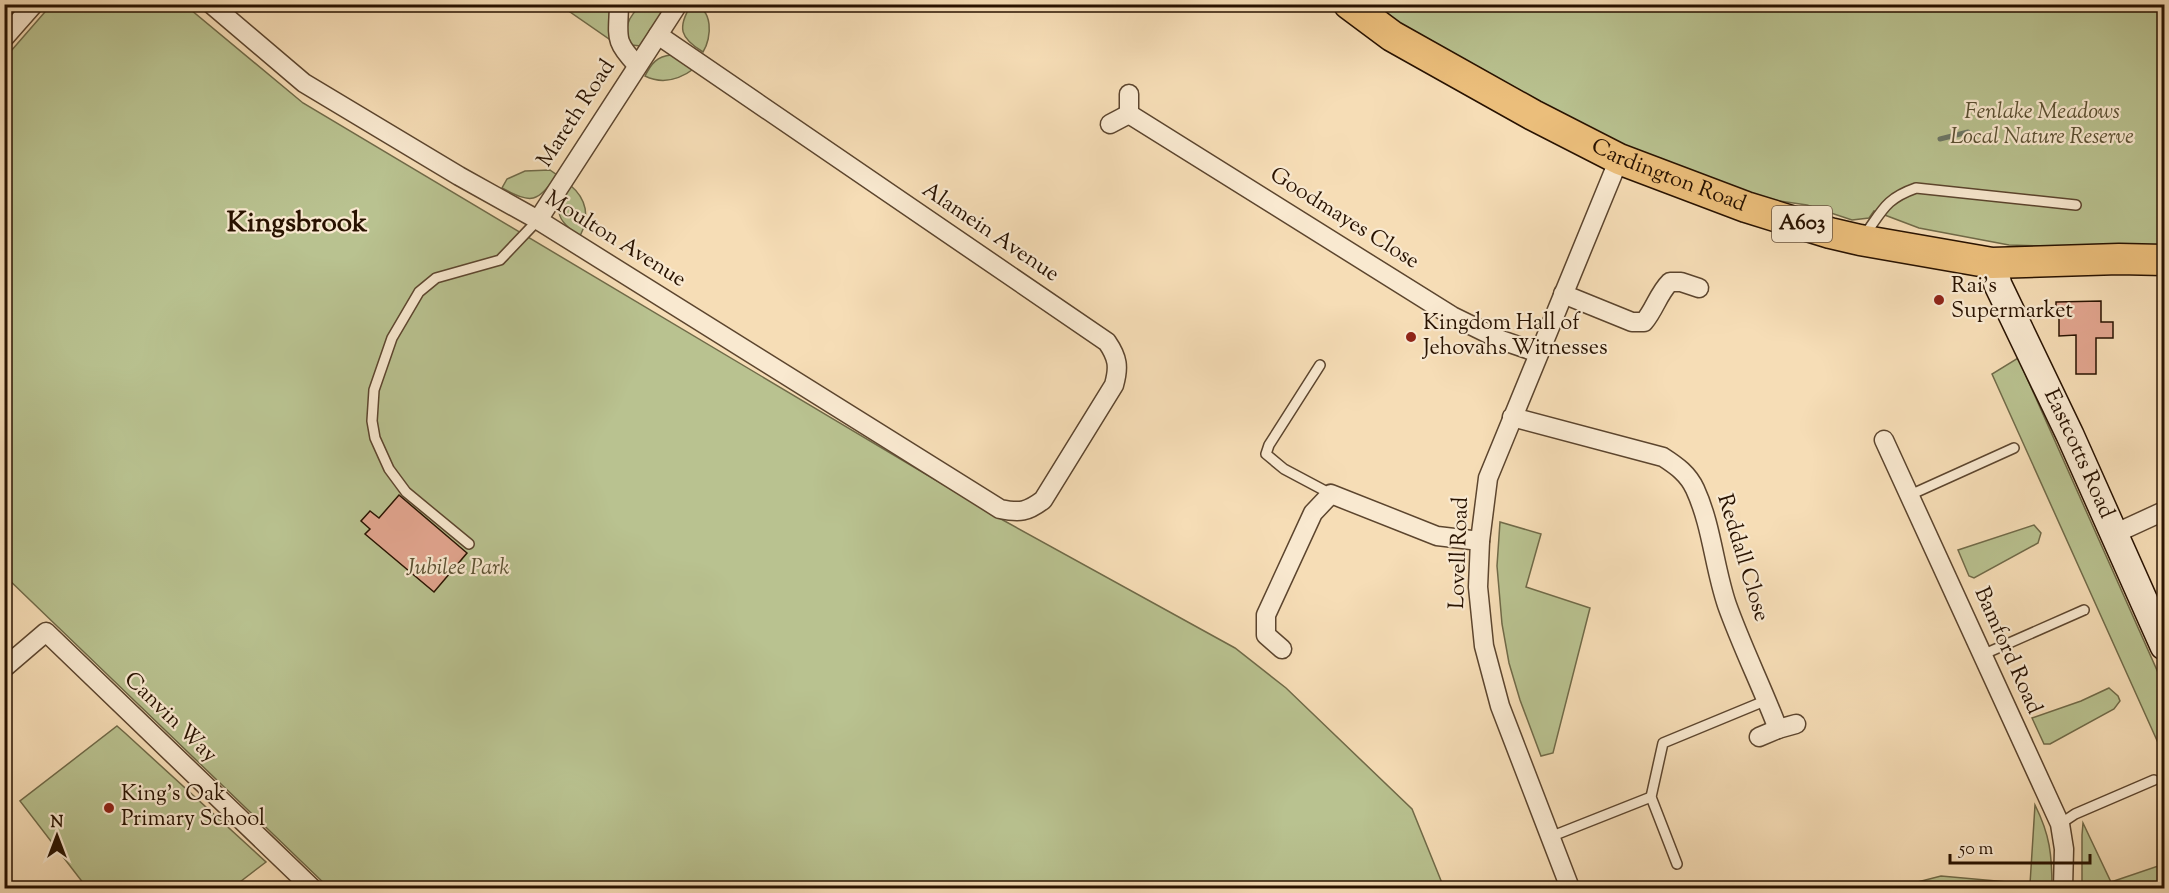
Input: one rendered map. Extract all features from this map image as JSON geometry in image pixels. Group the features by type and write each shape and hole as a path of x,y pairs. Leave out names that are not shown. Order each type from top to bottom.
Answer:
{"main road":[{"name":"Cardington Road","path":"1349,4 1392,36 1446,68 1619,159 1746,207 1860,240 1992,263 2119,259 2164,261"}],"street":[{"path":"4,38 34,4"},
{"name":"Moulton Avenue","path":"211,4 304,83 459,176 538,220 1000,509"},
{"path":"231,20 241,4"},
{"name":"Mareth Road","path":"620,5 618,36 621,48 637,65"},
{"name":"Mareth Road","path":"538,220 677,5"},
{"name":"Alamein Avenue","path":"658,35 1107,342 1115,353 1119,367 1114,385 1043,500 1031,509 1015,512 1000,509"},
{"path":"1110,124 1129,114 1129,94"},
{"name":"Goodmayes Close","path":"1129,114 1452,316 1501,340 1539,353"},
{"name":"Lovell Road","path":"1570,888 1500,706 1484,646 1479,587 1480,541 1488,478 1619,159"},
{"name":"Eastcotts Road","path":"1992,263 1998,285 2070,435 2164,646"},
{"path":"1563,294 1632,322 1644,322 1652,313 1661,291 1670,282 1681,282 1699,288"},
{"name":"Reddall Close","path":"1512,417 1664,457 1681,468 1694,487 1705,513 1716,568 1728,606 1767,700 1787,727 1759,737"},
{"name":"Bamford Road","path":"1884,440 2060,824 2064,849 2063,888"},
{"path":"1282,650 1266,635 1266,615 1313,513 1331,494 1437,536 1480,541"},
{"path":"2114,534 2164,511"},
{"name":"Canvin Way","path":"4,668 46,632 312,888"}],"lane":[{"path":"1860,240 1888,201 1916,188 2076,205"},
{"path":"470,544 406,492 389,470 375,438 372,421 374,390 392,338 419,292 436,278 500,260 538,220"},
{"path":"1320,365 1269,445 1266,454 1284,468 1331,494"},
{"path":"1910,495 2014,448"},
{"path":"1982,655 2084,610"},
{"path":"1677,864 1651,797 1664,744 1767,700"},
{"path":"2060,824 2075,814 2154,780"},
{"path":"1550,837 1651,797"}],"green space":[{"path":"643,4 664,5 665,9 641,46 631,45 627,33 628,23"},
{"name":"Jubilee Park","path":"51,5 185,5 303,103 1001,519 1235,648 1286,688 1412,809 1444,888 329,888 5,576 4,59"},
{"path":"560,5 604,5 611,10 612,41"},
{"path":"691,5 704,11 709,24 708,39 703,52 689,42 683,32 684,20"},
{"name":"Fenlake Meadows Local Nature Reserve","path":"1369,5 2164,5 2164,250 2009,245 1919,228 1874,211 1869,218 1852,220 1807,205 1746,196 1612,142 1500,85"},
{"path":"671,55 695,68 683,76 665,81 645,76 655,61"},
{"path":"550,170 557,175 539,196 520,197 502,188 507,179 525,171"},
{"path":"570,185 580,196 585,209 585,222 580,236 565,224 559,214 561,201"},
{"path":"2018,358 2164,686 2164,756 1992,374"},
{"path":"1500,522 1541,534 1526,587 1590,608 1553,753 1541,756 1509,663 1502,624 1497,566"},
{"path":"2034,525 2041,533 2038,543 1974,578 1969,576 1958,550"},
{"path":"2109,688 2120,701 2114,709 2050,744 2044,744 2032,718 2081,701"},
{"name":"King's Oak Primary School","path":"117,726 266,862 232,888 87,888 20,801"},
{"path":"2035,805 2049,845 2052,888 1894,888 1941,876 2030,884"},
{"path":"2083,823 2111,882 2164,864 2164,883 2152,888 2082,888"}],"building":[{"path":"2101,301 2101,322 2113,322 2113,338 2096,338 2096,374 2076,374 2076,335 2059,336 2056,302"},
{"path":"399,495 467,553 434,592 365,534 370,529 361,521 370,511 379,518"}],"waterway":[{"path":"1940,139 1968,132"}],"place":[{"name":"Rai's Supermarket","path":"1939,300"},
{"name":"Kingdom Hall of Jehovahs Witnesses","path":"1411,337"},
{"name":"King's Oak Primary School","path":"109,808"}],"district":[{"name":"Kingsbrook","path":"297,224"}]}
